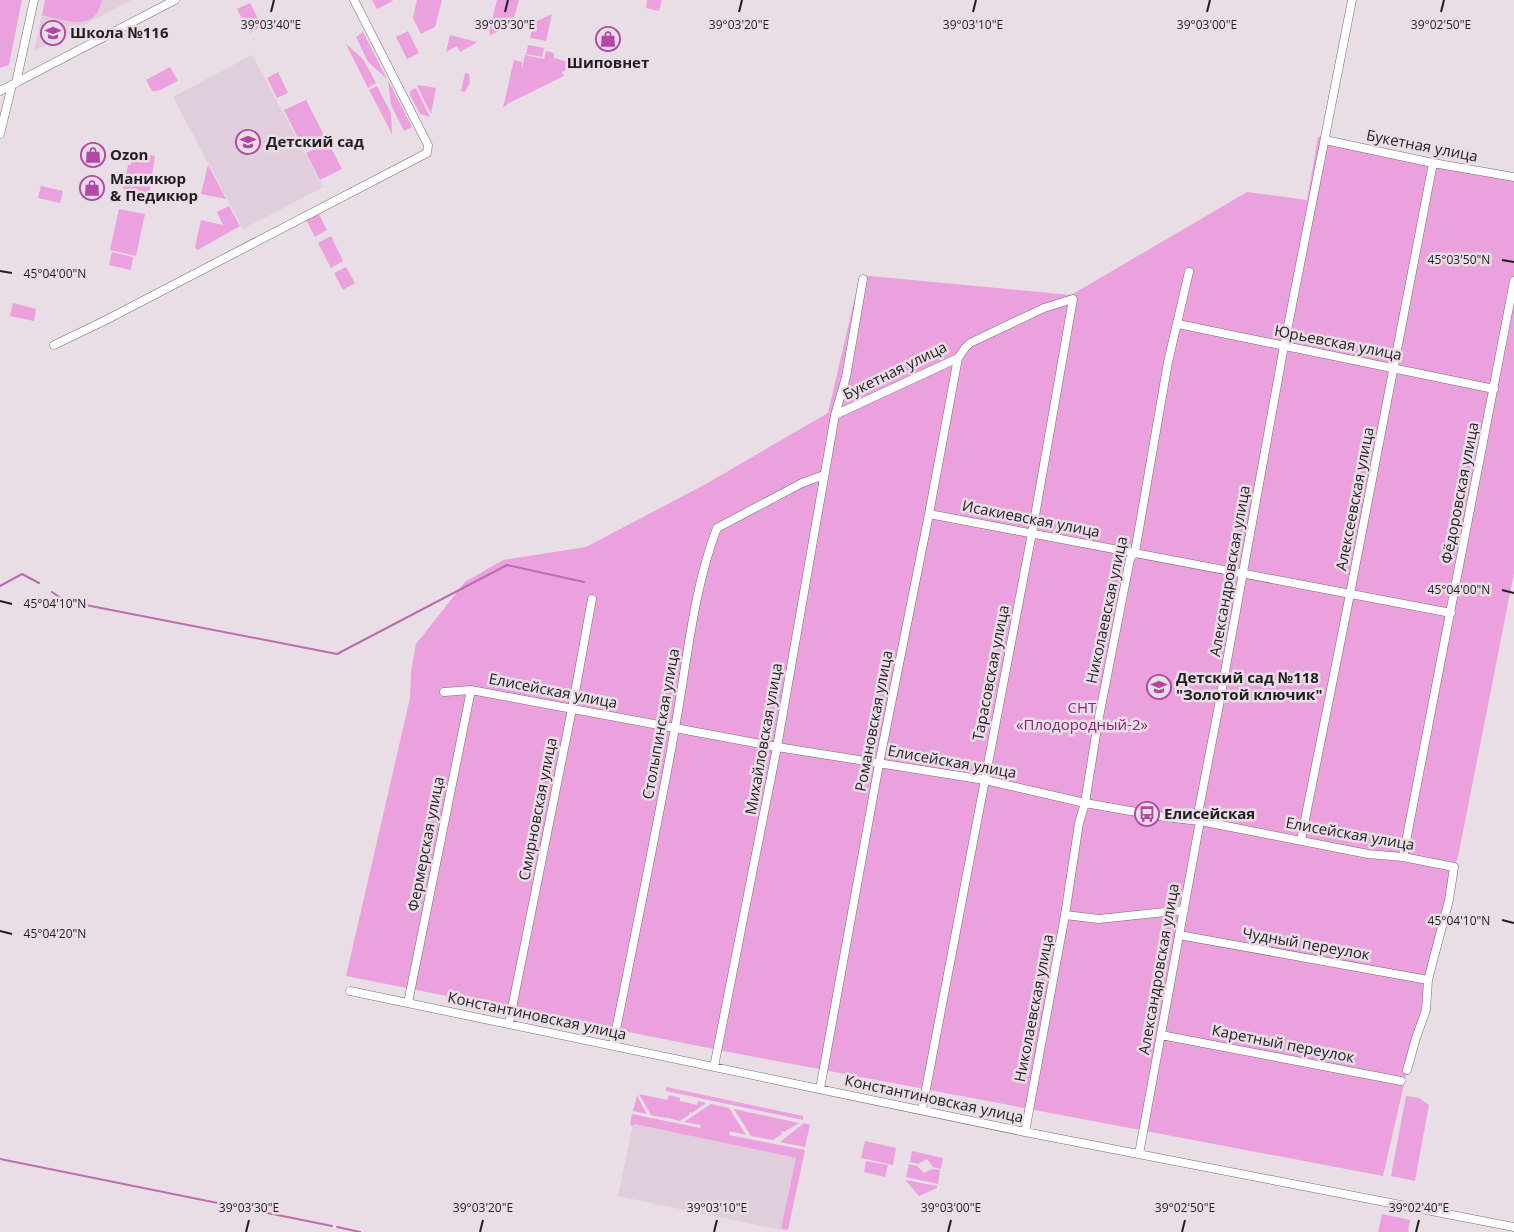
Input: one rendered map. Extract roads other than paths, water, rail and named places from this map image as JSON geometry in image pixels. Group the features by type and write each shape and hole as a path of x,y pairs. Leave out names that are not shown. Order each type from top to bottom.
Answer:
{"street":[{"path":"0,134 21,59 34,0"},
{"path":"0,91 175,0"},
{"path":"54,345 427,153 428,145 354,0"},
{"name":"Александровская улица","path":"1139,1154 1200,821 1198,814 1284,346 1352,0"},
{"name":"Букетная улица","path":"1324,140 1433,163 1514,177"},
{"name":"Алексеевская улица","path":"1301,840 1433,163"},
{"name":"Николаевская улица","path":"1024,1132 1065,915 1079,823 1085,803 1100,713 1130,559 1135,552 1168,362 1189,272"},
{"path":"835,416 846,377 864,279"},
{"name":"Фёдоровская улица","path":"1403,857 1514,281"},
{"name":"Букетная улица","path":"835,416 958,358 964,348 970,343 1044,308 1073,299"},
{"name":"Тарасовская улица","path":"922,1110 1032,533 1073,299"},
{"name":"Юрьевская улица","path":"1178,324 1494,389"},
{"name":"Романовская улица","path":"820,1089 879,764 958,358"},
{"name":"Михайловская улица","path":"714,1067 777,747 835,416"},
{"name":"Столыпинская улица","path":"613,1045 675,728 692,628 709,550 717,528 802,483 824,475"},
{"name":"Исакиевская улица","path":"929,514 1451,613"},
{"name":"Смирновская улица","path":"509,1023 572,709 592,599"},
{"name":"Елисейская улица","path":"444,692 471,690 777,747 985,780 1085,803 1200,821 1368,854 1403,857 1454,867 1449,900 1428,980"},
{"name":"Фермерская улица","path":"408,1003 471,690"},
{"path":"1065,915 1098,919 1184,910"},
{"name":"Чудный переулок","path":"1179,935 1428,980"},
{"path":"1407,1070 1426,1010 1428,980"},
{"name":"Константиновская улица","path":"350,991 1024,1132 1514,1227"},
{"name":"Каретный переулок","path":"1161,1035 1401,1081"}],"waterway":[{"path":"52,592 65,601 337,654 507,565 584,582"},
{"path":"0,586 22,574 39,583"},
{"path":"0,1159 332,1226"},
{"path":"337,1227 360,1232"}],"place":[{"name":"Школа №116","path":"53,33"},
{"name":"Шиповнет","path":"608,39"},
{"name":"Детский сад","path":"248,142"},
{"name":"Ozon","path":"93,155"},
{"name":"Маникюр & Педикюр","path":"92,188"},
{"name":"Детский сад №118 \"Золотой ключик\"","path":"1159,687"},
{"name":"Елисейская","path":"1147,814"}],"park label":[{"name":"СНТ «Плодородный-2»","path":"1082,716"}]}
